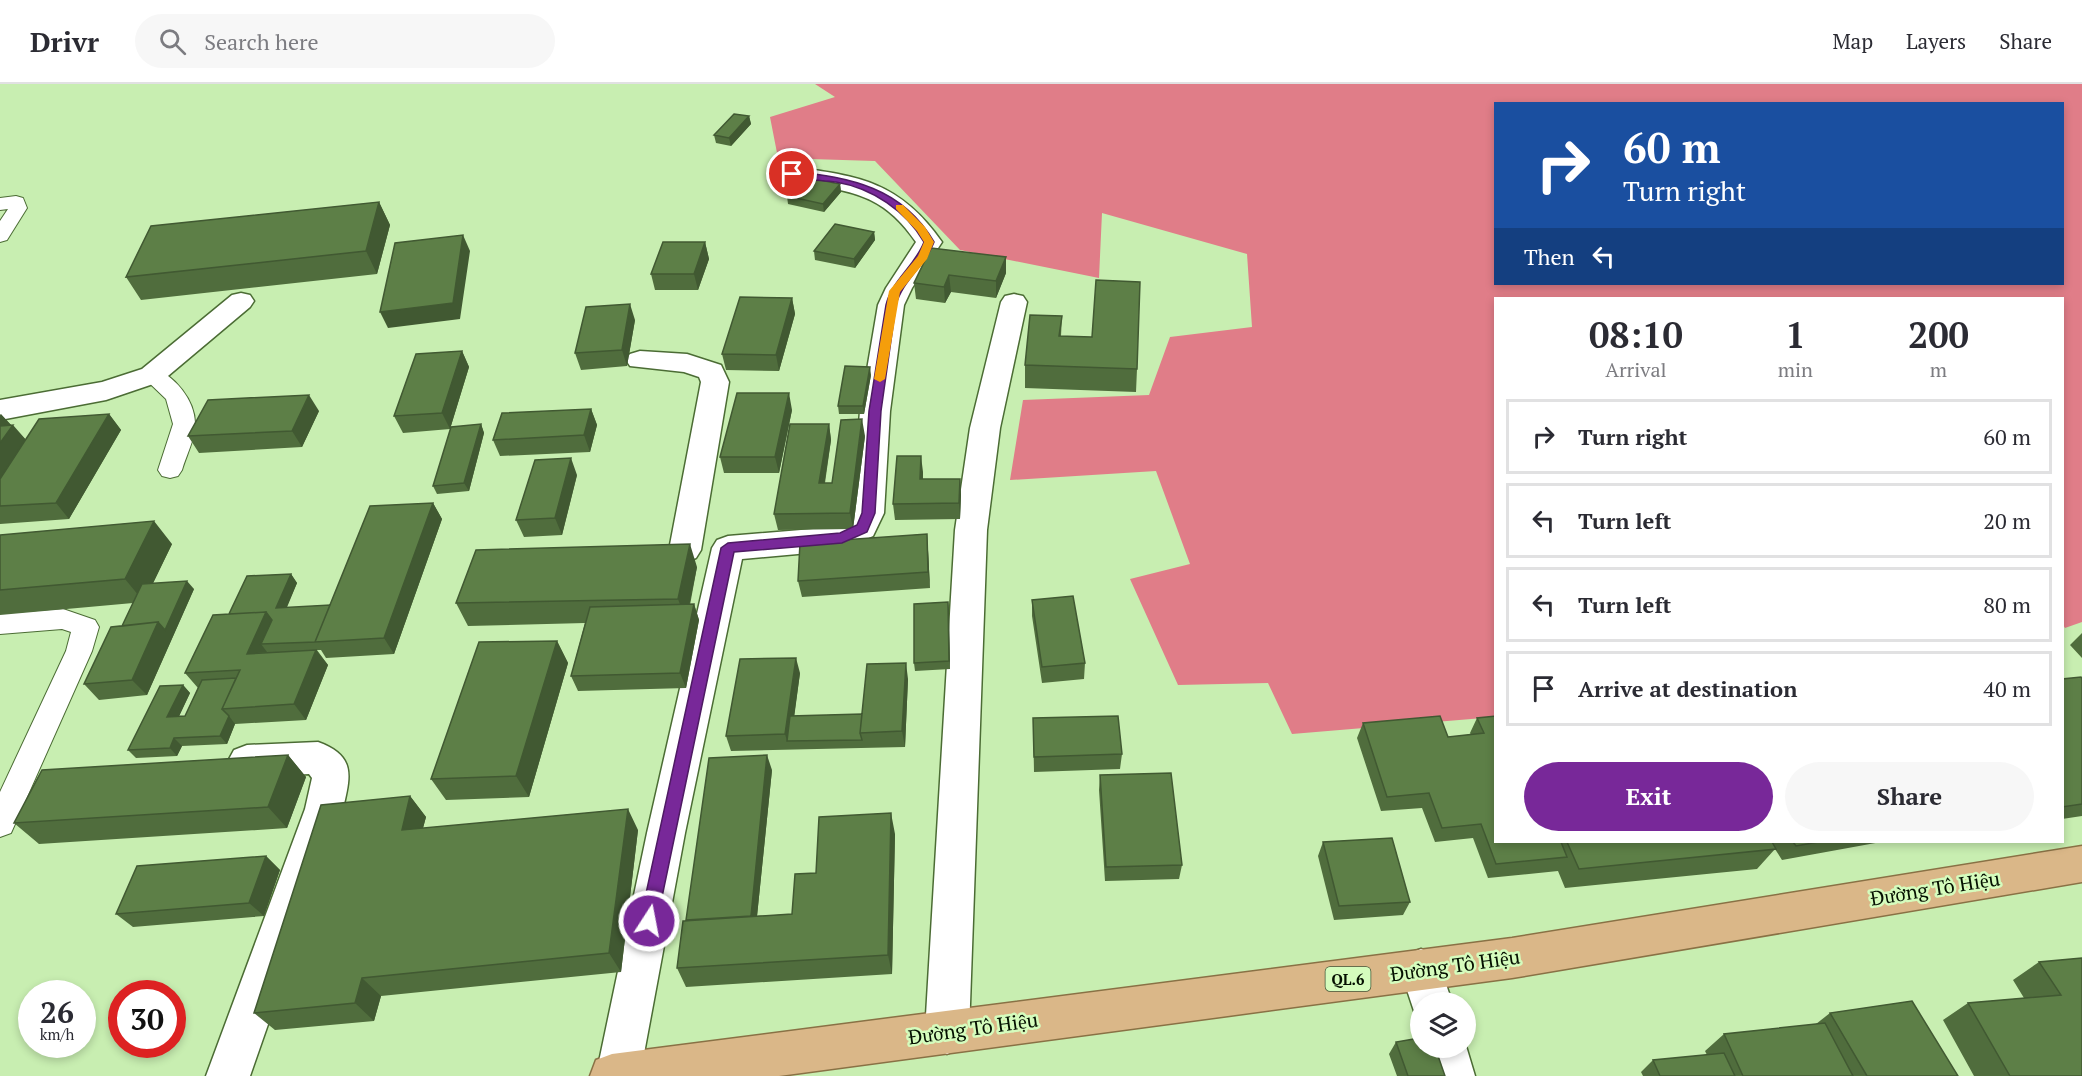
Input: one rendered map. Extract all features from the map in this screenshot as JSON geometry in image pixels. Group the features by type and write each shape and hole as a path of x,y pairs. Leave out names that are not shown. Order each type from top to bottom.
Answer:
{"highway":[{"name":"Đường Tô Hiệu","path":"612,1076 947,1032 1426,986 1523,956 2082,864"}],"street":[{"path":"640,360 687,363 711,371 716,382 673,550 728,548 842,538 862,528 868,513 875,411 894,291 923,257 929,242 915,222 888,198 841,180 792,174"},
{"path":"0,410 106,391 152,375 241,302"},
{"path":"947,1032 963,758 970,530 984,428 1014,302"},
{"path":"618,1075 666,833 728,548"},
{"path":"211,764 318,758 332,774 324,809 228,1076"},
{"path":"1447,1058 1453,1076"}],"lane":[{"path":"0,204 16,202 18,208 0,236"},
{"path":"152,375 176,396 184,424 170,470"},
{"path":"0,624 63,619 86,627 79,651 0,824"}],"shaded area":[{"path":"815,84 2082,84 2082,622 2064,626 2064,297 1494,297 1494,717 1292,734 1268,683 1178,685 1130,579 1190,564 1156,471 1010,480 1023,400 1149,395 1170,337 1252,327 1247,254 1102,213 1099,278 960,250 875,161 778,158 770,117 835,97"}],"building":[{"path":"734,114 749,116 729,138 714,135"},
{"path":"805,177 840,184 823,204 787,196"},
{"path":"379,202 366,251 126,277 151,226"},
{"path":"835,224 874,232 854,259 814,251"},
{"path":"463,235 453,303 380,312 395,243"},
{"path":"663,242 705,242 694,274 651,274"},
{"path":"931,248 1006,257 996,281 949,275 944,287 914,283"},
{"path":"1096,280 1140,282 1137,369 1025,365 1030,315 1062,316 1059,336 1092,337"},
{"path":"740,297 792,298 776,355 722,354"},
{"path":"630,304 622,350 575,353 586,307"},
{"path":"462,351 442,413 394,416 416,354"},
{"path":"845,366 870,367 863,406 838,406"},
{"path":"737,393 789,393 775,457 720,457"},
{"path":"309,395 292,431 188,436 208,400"},
{"path":"591,409 584,435 493,440 502,413"},
{"path":"109,414 56,503 0,506 0,479 39,419"},
{"path":"862,419 850,513 774,514 790,424 829,424 819,483 832,483 841,420"},
{"path":"481,424 464,483 433,486 451,427"},
{"path":"13,425 0,443 0,426"},
{"path":"897,456 921,456 920,479 960,479 959,503 893,504"},
{"path":"571,458 555,518 516,520 535,460"},
{"path":"433,503 384,638 315,642 370,506"},
{"path":"154,521 125,579 0,590 0,535"},
{"path":"927,534 928,572 798,581 800,543"},
{"path":"690,544 678,599 456,603 476,550"},
{"path":"291,574 276,608 330,605 315,642 261,644 272,620 266,612 229,614 247,576"},
{"path":"187,581 165,630 158,622 122,626 142,584"},
{"path":"1073,596 1085,663 1042,667 1032,600"},
{"path":"948,602 949,661 914,663 914,604"},
{"path":"694,604 680,673 571,676 590,607"},
{"path":"266,612 247,654 316,650 294,704 222,709 240,670 185,673 213,615"},
{"path":"158,622 132,680 84,684 111,627"},
{"path":"557,641 516,776 431,779 479,642"},
{"path":"796,658 785,734 726,736 740,659"},
{"path":"906,663 902,731 860,733 867,664"},
{"path":"2081,677 2082,679 2082,804 2064,807 2064,679"},
{"path":"236,678 222,709 229,716 220,736 174,738 170,748 128,750 160,686 183,685 167,717 185,716 202,680"},
{"path":"862,714 860,733 862,740 787,741 790,716"},
{"path":"1118,716 1122,754 1034,757 1033,718"},
{"path":"1440,716 1448,737 1484,733 1477,718 1494,716 1494,843 1561,843 1567,857 1496,864 1481,824 1442,828 1429,793 1387,797 1363,723"},
{"path":"288,755 268,807 14,823 42,770"},
{"path":"767,755 751,916 686,920 709,758"},
{"path":"1171,773 1182,865 1106,867 1100,775"},
{"path":"410,796 402,830 628,809 609,953 362,978 355,1003 254,1013 321,805"},
{"path":"891,813 888,955 677,968 683,921 792,914 795,874 816,873 819,817"},
{"path":"1392,838 1410,902 1339,906 1323,842"},
{"path":"1567,843 1773,843 1776,849 1579,869"},
{"path":"1794,843 1812,843 1796,846"},
{"path":"266,856 249,903 116,914 137,866"},
{"path":"2082,958 2082,1076 2010,1076 1968,1003 2061,995 2039,962"},
{"path":"1912,1001 1958,1076 1867,1076 1830,1013"},
{"path":"1825,1023 1853,1076 1743,1076 1724,1034"},
{"path":"1410,1040 1410,1058 1439,1058 1445,1076 1408,1076 1396,1042"},
{"path":"1724,1053 1735,1076 1660,1076 1653,1060"}],"slow traffic":[{"path":"880,379 894,291 923,257 929,242 921,229 899,207"}],"route":[{"path":"649,921 728,548 842,538 862,528 868,513 875,411 894,291 923,257 929,242 909,216 888,198 870,189 841,180 792,174"}]}
